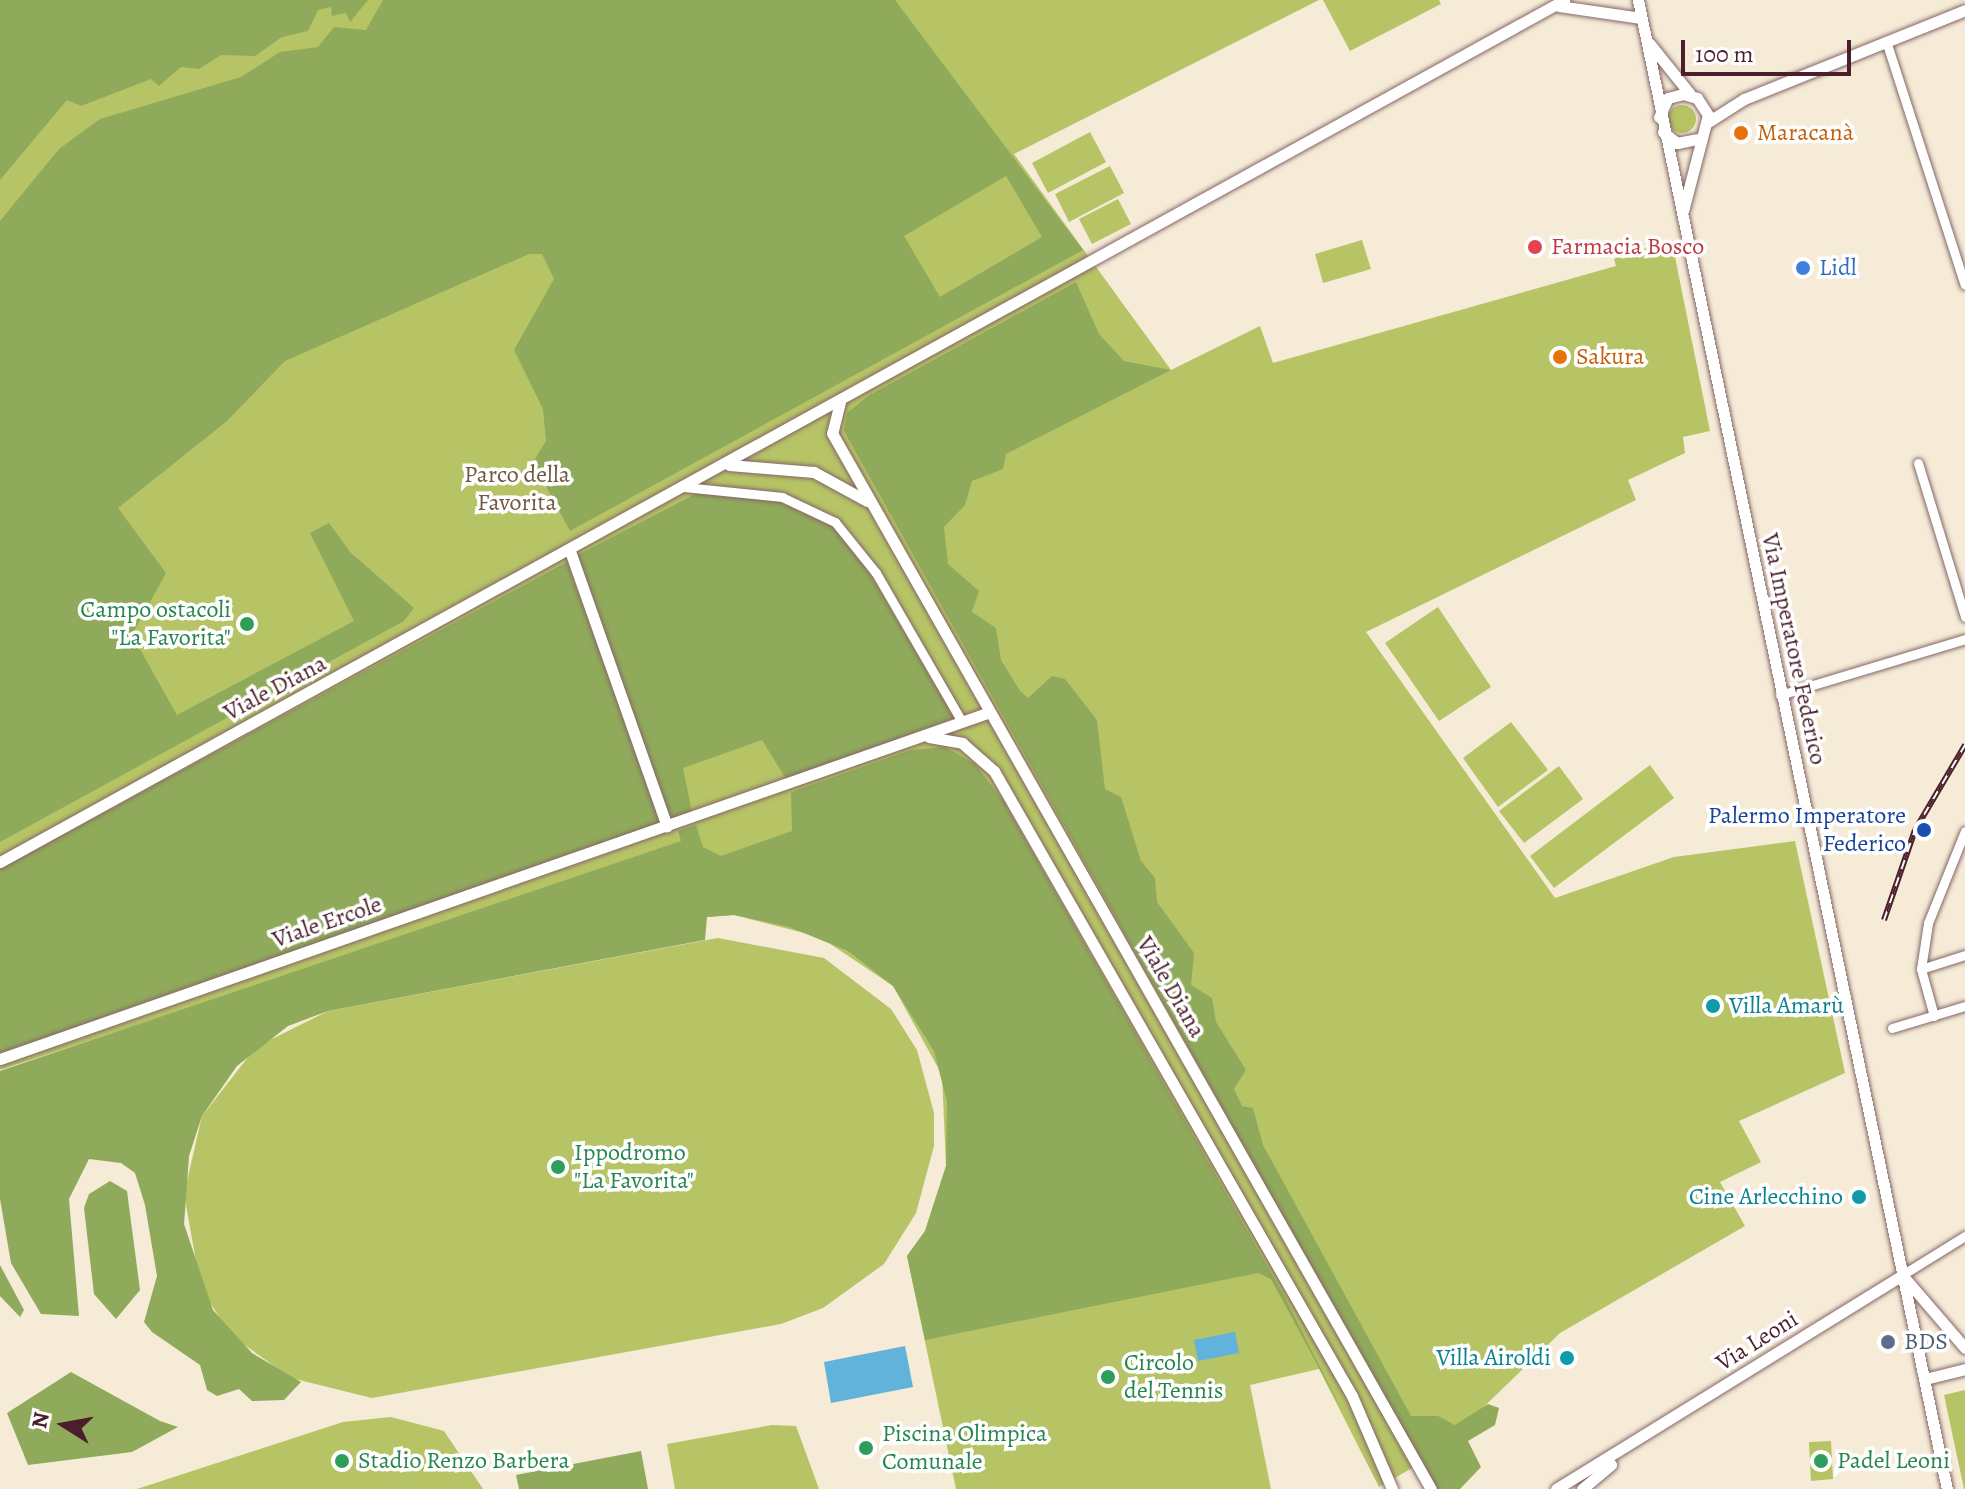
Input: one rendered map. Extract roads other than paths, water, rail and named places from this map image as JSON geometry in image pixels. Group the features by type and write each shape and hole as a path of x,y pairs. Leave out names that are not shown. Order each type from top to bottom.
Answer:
{"street":[{"path":"845,397 1550,4 1564,0"},
{"path":"1638,0 1645,35 1666,73 1702,102 1708,122"},
{"path":"1550,4 1579,4 1641,18"},
{"path":"1682,220 1697,139 1708,122 1744,99 1965,10"},
{"name":"Via Imperatore Federico","path":"1645,35 1660,124 1947,1489"},
{"path":"1886,41 1965,285"},
{"path":"1691,95 1668,98 1660,124 1677,143 1697,139"},
{"name":"Viale Diana","path":"0,862 845,397"},
{"name":"Viale Diana","path":"845,397 830,425 873,507 987,713 1431,1489"},
{"path":"1918,463 1965,617"},
{"path":"723,465 814,472 873,507"},
{"path":"683,487 782,497 835,522 876,573 962,722"},
{"path":"570,551 667,826"},
{"path":"1780,695 1965,639"},
{"name":"Viale Ercole","path":"0,1059 987,713"},
{"name":"Viale Diana","path":"920,737 962,743 994,771 1352,1396 1392,1489"},
{"path":"1934,1016 1921,969 1928,923 1965,831"},
{"path":"1921,969 1965,955"},
{"path":"1892,1028 1965,1006"},
{"path":"1965,1236 1902,1275 1965,1348"},
{"name":"Via Leoni","path":"1556,1489 1636,1445 1902,1275"},
{"path":"1925,1379 1965,1369"},
{"name":"Via Leoni","path":"1582,1489 1636,1445"}],"water":[{"path":"1235,1332 1239,1353 1198,1361 1194,1340"},
{"name":"Piscina Olimpica Comunale","path":"905,1346 913,1387 831,1403 824,1362"}],"railway":[{"path":"1884,920 1915,830 1965,745"}],"place":[{"name":"Maracanà","path":"1741,133"},
{"name":"Farmacia Bosco","path":"1535,247"},
{"name":"Lidl","path":"1803,268"},
{"name":"Sakura","path":"1560,357"},
{"name":"Campo ostacoli \"La Favorita\"","path":"247,624"},
{"name":"Palermo Imperatore Federico","path":"1924,830"},
{"name":"Villa Amarù","path":"1713,1006"},
{"name":"Ippodromo \"La Favorita\"","path":"558,1167"},
{"name":"Cine Arlecchino","path":"1859,1197"},
{"name":"BDS","path":"1888,1342"},
{"name":"Villa Airoldi","path":"1567,1358"},
{"name":"Circolo del Tennis","path":"1108,1377"},
{"name":"Piscina Olimpica Comunale","path":"866,1448"},
{"name":"Stadio Renzo Barbera","path":"342,1461"},
{"name":"Padel Leoni","path":"1821,1461"}],"park label":[{"name":"Parco della Favorita","path":"517,489"}]}
